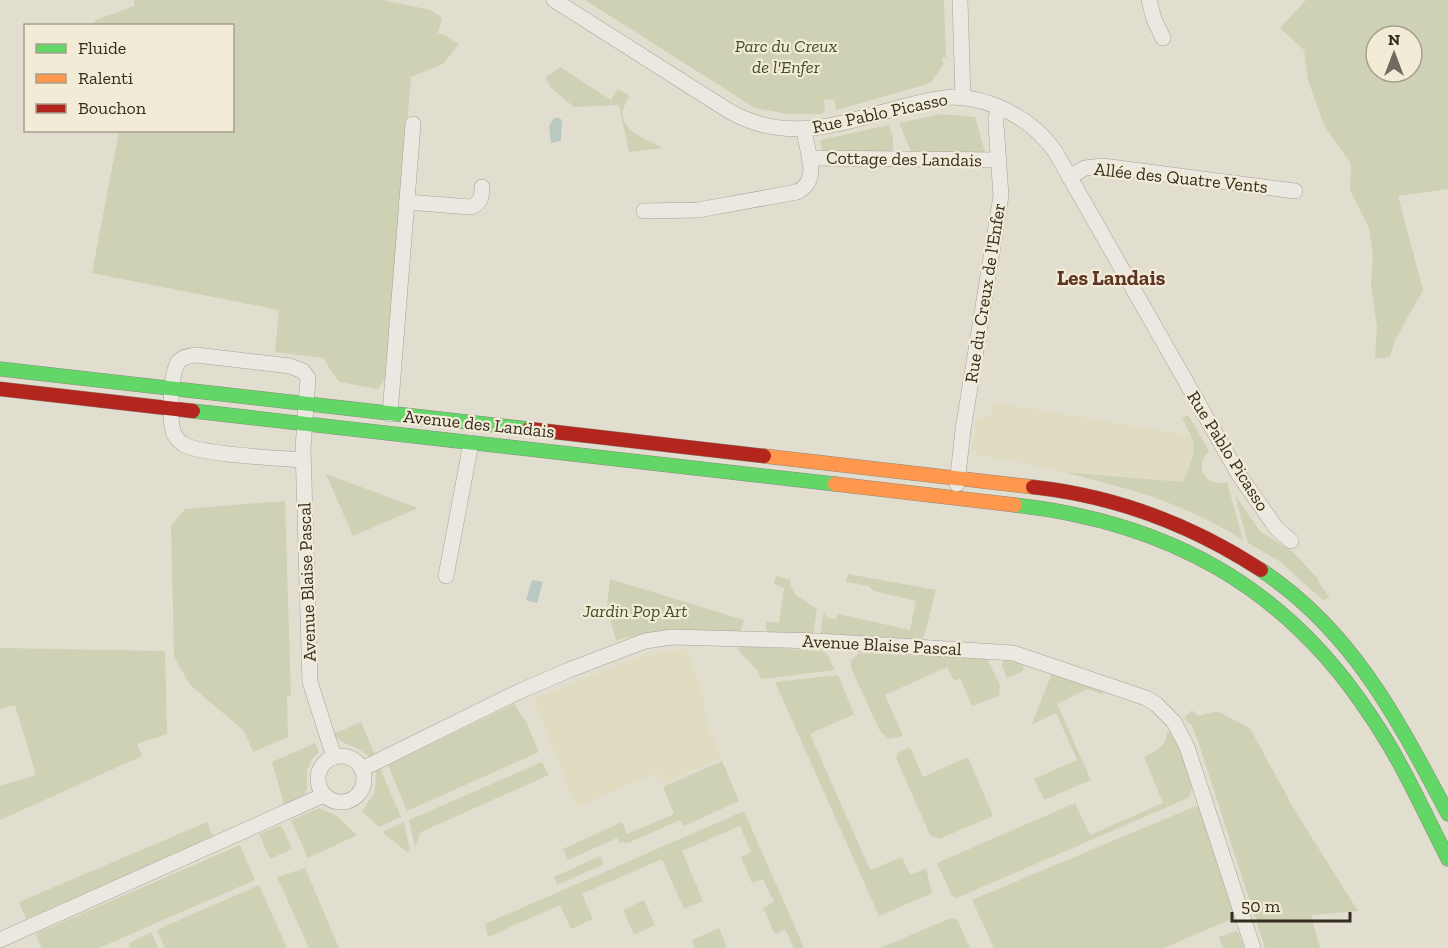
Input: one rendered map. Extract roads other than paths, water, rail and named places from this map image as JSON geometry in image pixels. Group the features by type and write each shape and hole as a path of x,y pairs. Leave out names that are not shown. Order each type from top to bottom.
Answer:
{"main road":[{"name":"Avenue des Landais","path":"0,369 957,478 1075,493 1135,507 1192,530 1246,559 1295,596 1317,617 1358,663 1393,713 1448,814"},
{"name":"Avenue des Landais","path":"0,389 955,498 1073,513 1133,528 1190,551 1249,586 1292,621 1314,643 1354,690 1387,742 1448,859"}],"street":[{"name":"Rue Pablo Picasso","path":"554,0 738,116 767,126 804,129 830,126 945,98 963,97 1000,108 1023,120 1041,135 1056,153 1239,475 1277,529 1291,541"},
{"path":"960,0 963,97"},
{"path":"1149,0 1154,19 1163,38"},
{"name":"Rue du Creux de l'Enfer","path":"955,498 963,430 1002,196 996,121 1000,108"},
{"path":"390,414 413,124"},
{"name":"Cottage des Landais","path":"644,211 698,210 797,192 808,184 811,178 804,129"},
{"name":"Cottage des Landais","path":"809,158 999,160"},
{"name":"Allée des Quatre Vents","path":"1069,177 1085,168 1103,166 1295,191"},
{"path":"407,202 470,207 481,200 482,187"},
{"name":"Avenue Blaise Pascal","path":"173,389 177,364 189,356 280,364 306,374 309,383 303,460 311,685 334,757"},
{"path":"173,389 171,409 174,433 186,446 208,451 303,460"},
{"path":"446,576 471,443"},
{"name":"Avenue Blaise Pascal","path":"362,769 518,692 645,641 672,637 749,639 1013,652 1146,698 1156,704 1174,722 1196,771 1253,948"},
{"path":"334,757 351,758 362,769 364,782 362,789 352,800 337,802 324,795 320,789 318,775 325,763 334,757"},
{"path":"0,940 324,795"}],"district":[{"name":"Les Landais","path":"1111,278"}],"park label":[{"name":"Parc du Creux de l'Enfer","path":"786,56"},
{"name":"Jardin Pop Art","path":"635,611"}]}
